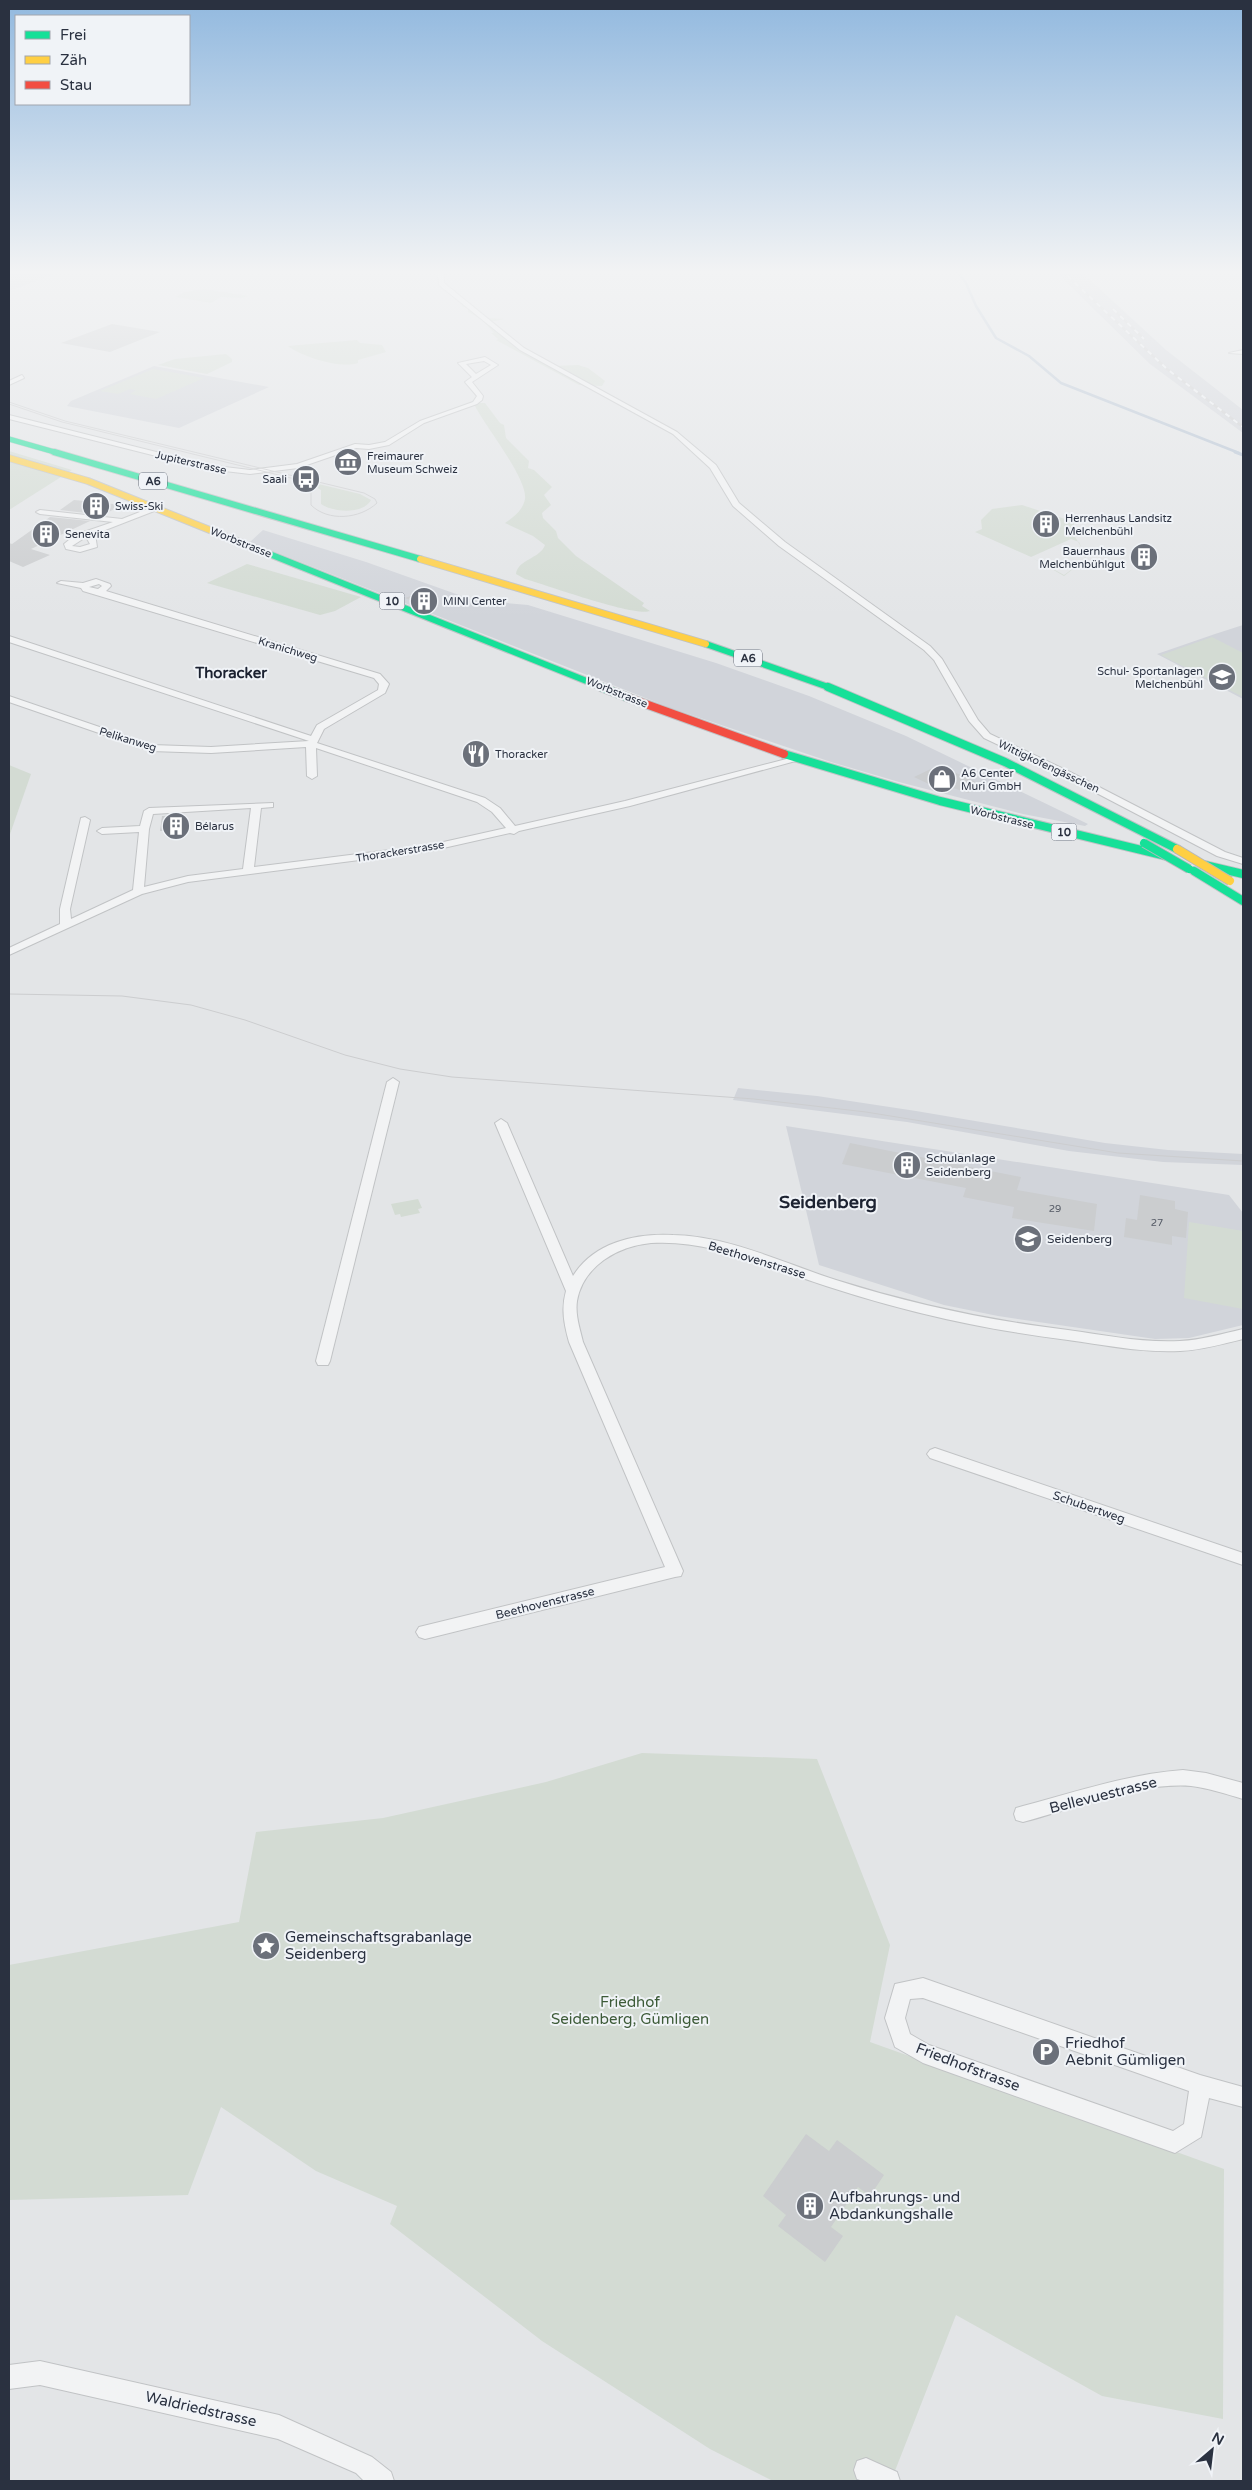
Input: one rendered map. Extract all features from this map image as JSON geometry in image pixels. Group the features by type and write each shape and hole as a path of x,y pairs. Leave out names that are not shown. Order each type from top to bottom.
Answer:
{"main road":[{"name":"A6","path":"9,439 592,609 773,666 873,704 964,742 1064,790 1176,849 1243,889"},
{"name":"A6","path":"9,445 546,602 755,668 847,702 947,744 1045,790 1144,843 1243,902"},
{"name":"Worbstrasse","path":"9,458 70,474 669,713 798,759 1001,817 1243,874"}],"street":[{"name":"Jupiterstrasse","path":"9,417 208,467 235,471 266,471 303,464 355,446 373,447 393,441 422,422 480,399 480,396 471,385"},
{"name":"Wittigkofengässchen","path":"589,385 675,433 713,467 736,504 797,555 927,648 938,659 974,721 986,736 1067,774 1221,854 1243,861"},
{"path":"91,533 158,508"},
{"path":"40,512 122,521"},
{"name":"Kranichweg","path":"61,583 84,586 97,582 104,583 107,586 100,592 380,678 384,684 382,691 320,728 313,742"},
{"path":"9,639 474,797 496,810 514,831"},
{"name":"Pelikanweg","path":"9,698 151,748 173,751 313,742"},
{"path":"312,776 310,752 313,742"},
{"name":"Thorackerstrasse","path":"9,952 138,892 188,879 404,852 514,831 798,759"},
{"path":"248,870 256,805 261,794"},
{"path":"138,892 144,829 150,806 269,804"},
{"path":"66,925 65,909 85,820"},
{"path":"102,831 144,829"},
{"path":"323,1361 393,1082"},
{"path":"501,1123 572,1289"},
{"name":"Beethovenstrasse","path":"425,1632 675,1571 571,1331 568,1308 572,1289 584,1270 594,1259 609,1250 645,1240 681,1240 722,1247 901,1305 1016,1329 1161,1346 1195,1344 1243,1334"},
{"name":"Schubertweg","path":"935,1454 1243,1559"},
{"name":"Bellevuestrasse","path":"1023,1814 1153,1781 1185,1778 1243,1791"},
{"name":"Friedhofstrasse","path":"1200,2085 1194,2130 1175,2142 924,2053 902,2040 895,2018 902,1991 923,1988 1200,2085 1243,2097"},
{"name":"Waldriedstrasse","path":"9,2377 40,2372 279,2427 364,2465 382,2481"},
{"path":"866,2470 888,2481"}],"shaded area":[{"path":"108,385 259,385 269,387 179,428 67,406 71,401"},
{"path":"1179,385 1211,385 1243,410 1243,433"},
{"path":"263,530 366,562 473,600 528,605 716,663 809,696 906,736 1088,824 1085,826 1023,814 899,782 831,762 671,708 250,542"},
{"name":"Schul- Sportanlagen Melchenbühl","path":"1243,625 1243,699 1157,654 1215,634"},
{"path":"738,1088 817,1096 1105,1143 1168,1150 1243,1154 1243,1165 1163,1162 1069,1151 907,1122 733,1100"},
{"name":"Seidenberg","path":"786,1126 1229,1195 1243,1213 1243,1325 1189,1338 1155,1339 998,1316 944,1305 819,1265"}],"green space":[{"path":"114,385 188,385 156,399 130,394 136,390 130,389 118,394 100,391"},
{"path":"485,403 500,423 504,425 506,438 529,461 528,468 534,470 552,487 544,495 551,505 542,513 543,518 556,531 558,538 576,556 644,603 642,606 650,611 641,612 590,600 525,579 516,574 521,565 539,553 545,545 533,536 505,523 515,516 522,507 525,499 524,490 505,452 475,406 470,405"},
{"path":"9,451 72,470 9,510"},
{"path":"306,481 360,494 371,500 367,505 355,510 332,509 321,504 321,490"},
{"path":"1022,505 1074,522 1074,535 1078,542 1071,539 1031,557 975,532 982,529 981,520 992,509"},
{"path":"1031,557 1064,575 1082,562 1064,576"},
{"path":"247,564 361,597 335,611 320,615 207,583"},
{"name":"Schul- Sportanlagen Melchenbühl","path":"1212,637 1243,653 1243,697 1161,655"},
{"path":"9,765 31,774 9,837"},
{"path":"418,1199 422,1208 418,1209 420,1213 401,1217 400,1214 395,1215 391,1204"},
{"path":"1189,1222 1243,1231 1243,1309 1184,1298"},
{"name":"Friedhof Seidenberg, Gümligen","path":"642,1753 817,1759 890,1945 870,2042 1224,2169 1223,2419 1102,2396 956,2315 891,2481 773,2481 710,2449 542,2341 390,2224 397,2206 316,2171 221,2107 188,2195 9,2200 9,1965 239,1922 256,1832 383,1818 546,1782"}],"building":[{"name":"Swiss-Ski","path":"74,500 122,505 103,515 60,510"},
{"path":"50,517 90,521 31,549 50,555 23,567 9,561 9,543 12,544"},
{"name":"MINI Center","path":"428,590 436,593 434,605 423,605 405,598"},
{"name":"A6 Center Muri GmbH","path":"939,765 984,786 968,793 947,786 943,788 935,783 931,785 914,777"},
{"name":"Bélarus","path":"182,815 180,830 160,831 162,816"},
{"path":"850,1143 1021,1177 1017,1190 1097,1204 1094,1231 1012,1218 1014,1207 963,1197 966,1188 842,1164"},
{"path":"1140,1195 1175,1201 1175,1209 1188,1212 1186,1238 1172,1236 1172,1245 1124,1237 1126,1218 1137,1220"},
{"name":"Aufbahrungs- und Abdankungshalle","path":"806,2134 829,2151 837,2140 884,2175 870,2196 858,2187 831,2227 843,2236 825,2262 778,2226 786,2215 763,2196"}],"waterway":[{"path":"1067,385 1239,453"},
{"path":"1235,452 1243,455"}],"tram line":[{"path":"9,402 65,421 364,493 375,499 377,503 353,515 335,516 326,514 311,505 311,489 299,480 62,422 9,404"},
{"path":"9,994 122,996 191,1005 245,1020 345,1055 400,1069 452,1077 754,1099 866,1112 1118,1153 1243,1161"}],"railway":[{"path":"1188,385 1243,427"}],"traffic: fast":[{"path":"9,439 420,559"},
{"path":"262,551 629,698"},
{"path":"706,644 828,687 946,735 1063,789 1177,849"},
{"path":"784,754 940,801 1166,856"},
{"path":"1144,843 1189,869"},
{"path":"1205,865 1243,874"},
{"path":"1194,871 1243,901"}],"traffic: slow":[{"path":"9,458 88,481 262,551"},
{"path":"420,559 706,644"},
{"path":"1177,849 1230,881"}],"traffic: jam":[{"path":"629,698 784,754"}],"place":[{"name":"Freimaurer Museum Schweiz","path":"348,462"},
{"name":"Saali","path":"306,479"},
{"name":"Swiss-Ski","path":"96,506"},
{"name":"Herrenhaus Landsitz Melchenbühl","path":"1046,524"},
{"name":"Senevita","path":"46,534"},
{"name":"Bauernhaus Melchenbühlgut","path":"1144,557"},
{"name":"MINI Center","path":"424,601"},
{"name":"Schul- Sportanlagen Melchenbühl","path":"1222,677"},
{"name":"Thoracker","path":"476,754"},
{"name":"A6 Center Muri GmbH","path":"942,779"},
{"name":"Bélarus","path":"176,826"},
{"name":"Schulanlage Seidenberg","path":"907,1165"},
{"name":"Seidenberg","path":"1028,1239"},
{"name":"Gemeinschaftsgrabanlage Seidenberg","path":"266,1946"},
{"name":"Friedhof Aebnit Gümligen","path":"1046,2052"},
{"name":"Aufbahrungs- und Abdankungshalle","path":"810,2206"}],"district":[{"name":"Thoracker","path":"231,673"},
{"name":"Seidenberg","path":"828,1202"}]}
